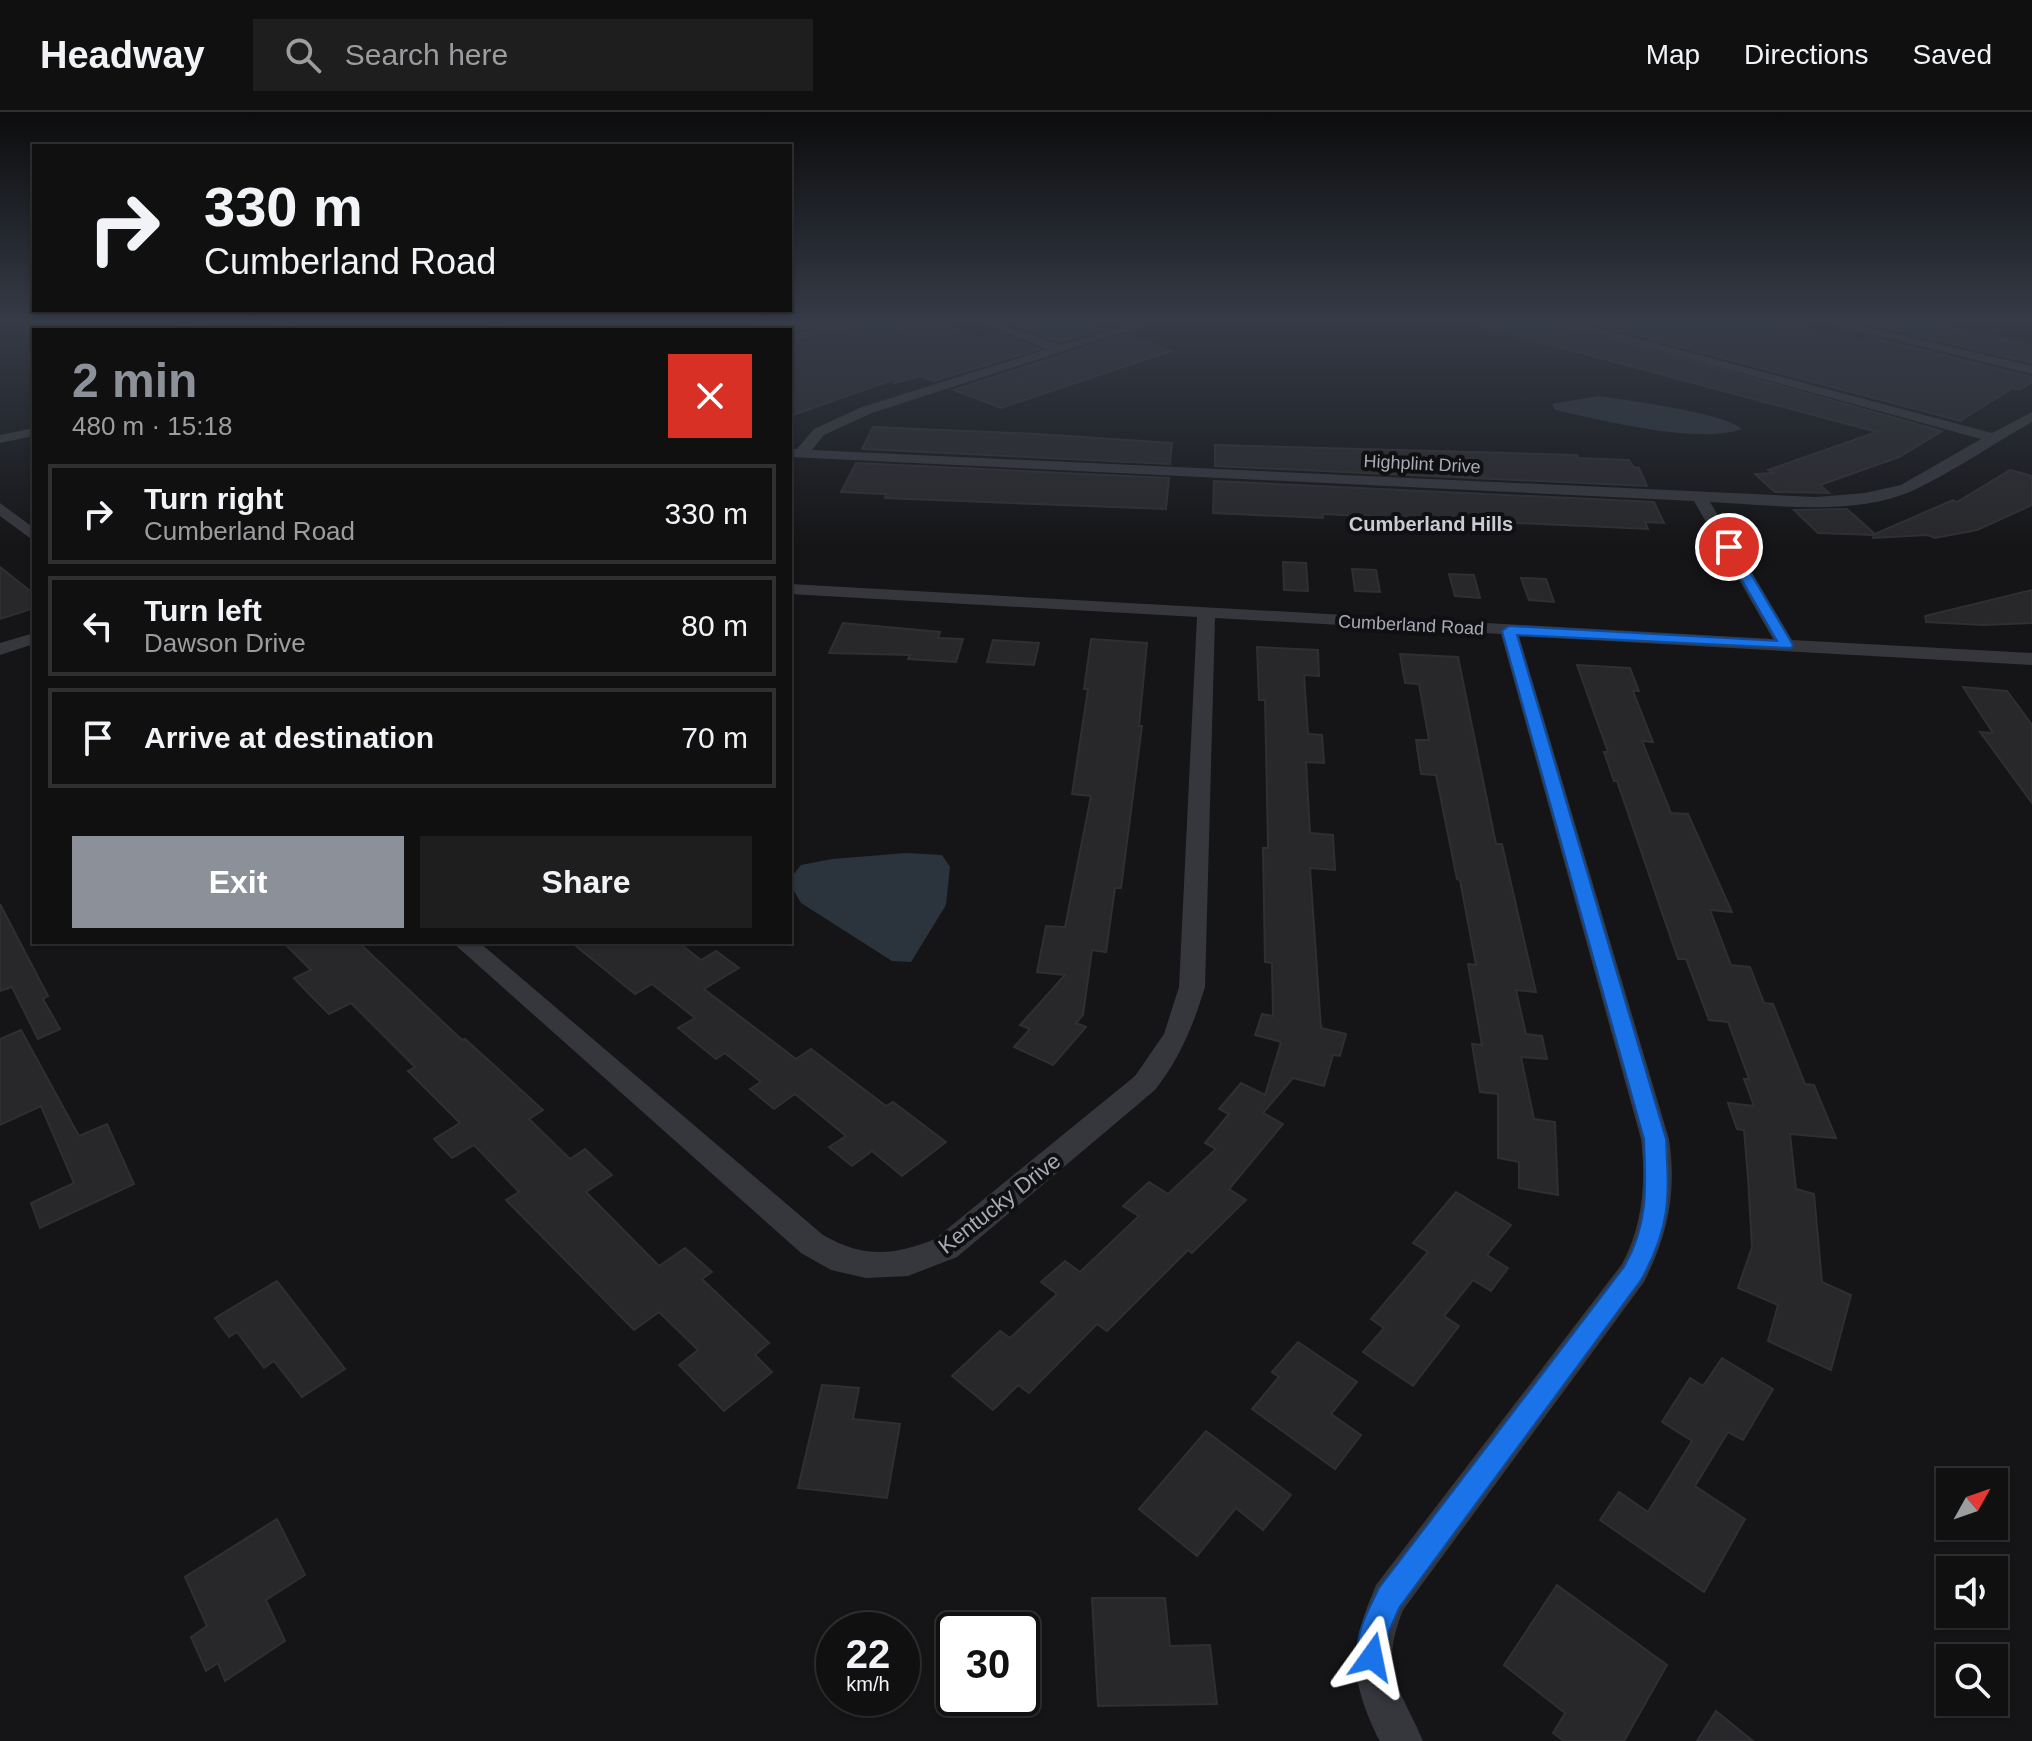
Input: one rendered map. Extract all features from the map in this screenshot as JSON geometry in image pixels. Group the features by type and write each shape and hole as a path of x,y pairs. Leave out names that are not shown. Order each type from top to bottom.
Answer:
{"street":[{"path":"793,455 812,437 852,415 915,395"},
{"path":"1834,395 1994,438"},
{"name":"Highplint Drive","path":"793,455 1816,502 1888,494 1919,481 2032,416"},
{"path":"0,439 32,432"},
{"path":"1700,497 1786,645"},
{"path":"0,508 32,534"},
{"name":"Cumberland Road","path":"792,589 2032,659"},
{"name":"Kentucky Drive","path":"466,944 812,1244 842,1261 866,1265 890,1265 927,1257 965,1235 1126,1102 1161,1063 1177,1034 1192,987 1206,613"},
{"path":"1403,1741 1386,1715 1372,1657 1374,1630 1389,1598 1633,1273 1644,1254 1658,1204 1655,1139 1509,631"},
{"path":"0,649 32,639"}],"shaded area":[{"path":"1598,396 1696,413 1742,429 1724,433 1676,433 1555,410 1552,404"},
{"path":"906,853 942,855 950,867 946,905 911,962 892,961 801,903 792,887 792,876 801,865 832,859"}],"building":[{"path":"792,395 850,395 792,415"},
{"path":"967,395 1040,395 1001,408"},
{"path":"1738,395 1814,395 1942,431 1899,457 1820,485 1829,493 1775,492 1755,474 1773,473 1768,470 1877,432"},
{"path":"1862,395 2002,395 1960,421"},
{"path":"873,427 1172,443 1170,464 862,449"},
{"path":"1215,445 1577,455 1578,458 1629,460 1633,467 1639,468 1647,486 1215,466"},
{"path":"856,463 1169,478 1166,509 885,498 886,494 841,492"},
{"path":"2010,470 2032,476 2032,505 1977,530 1935,538 1928,535 1873,538 1874,535 1818,533 1794,510 1847,509 1875,534 1953,500 1957,502"},
{"path":"1214,481 1654,502 1664,523 1645,522 1648,529 1322,514 1323,518 1213,513"},
{"path":"1283,562 1306,563 1308,591 1284,590"},
{"path":"0,567 32,592 32,609 0,619"},
{"path":"1352,569 1376,570 1380,592 1355,591"},
{"path":"1449,574 1474,575 1480,598 1455,596"},
{"path":"1521,578 1546,579 1554,602 1529,600"},
{"path":"2032,590 2032,623 1983,625 1926,622 1925,616"},
{"path":"843,623 940,632 938,638 963,639 956,662 908,659 910,655 829,653"},
{"path":"1091,639 1147,643 1139,726 1142,726 1121,888 1115,888 1106,952 1092,950 1083,1015 1076,1023 1086,1027 1053,1065 1014,1047 1030,1029 1020,1025 1065,975 1037,972 1046,926 1065,927 1091,796 1072,794 1088,689 1084,689"},
{"path":"993,640 1039,643 1034,665 987,662"},
{"path":"1257,647 1318,650 1319,676 1304,675 1308,734 1322,735 1324,763 1306,762 1310,833 1333,835 1335,870 1310,868 1321,1028 1346,1034 1340,1056 1333,1055 1324,1086 1293,1078 1263,1113 1283,1124 1229,1189 1246,1200 1192,1253 1188,1250 1107,1331 1097,1324 1029,1393 1018,1385 993,1410 952,1376 1000,1331 1010,1338 1057,1294 1041,1282 1065,1261 1080,1272 1139,1216 1123,1206 1149,1182 1168,1194 1216,1149 1205,1143 1229,1114 1219,1109 1241,1083 1265,1095 1281,1042 1255,1035 1262,1014 1273,1016 1272,963 1265,962 1263,848 1268,848 1265,700 1259,700"},
{"path":"1400,654 1458,657 1496,844 1502,844 1536,992 1516,990 1526,1034 1542,1036 1547,1059 1521,1057 1534,1119 1555,1122 1558,1195 1519,1188 1519,1162 1498,1158 1498,1094 1480,1092 1472,1044 1482,1045 1468,964 1476,965 1460,880 1457,879 1436,775 1421,774 1416,740 1429,740 1419,684 1405,683"},
{"path":"1577,665 1630,668 1639,691 1633,691 1653,742 1642,741 1671,813 1688,814 1732,912 1710,910 1731,965 1750,967 1764,1003 1773,1004 1805,1084 1814,1085 1836,1138 1790,1134 1796,1189 1814,1194 1822,1282 1851,1295 1831,1370 1768,1341 1778,1305 1738,1288 1752,1247 1744,1130 1737,1129 1728,1103 1754,1106 1744,1079 1749,1079 1728,1022 1709,1020 1686,959 1678,959 1617,781 1614,781 1604,752 1608,752"},
{"path":"1963,687 2007,691 2032,725 2032,803 1980,732 1993,733"},
{"path":"0,904 48,996 43,999 60,1029 38,1039 12,987 0,991"},
{"path":"285,944 360,944 462,1040 465,1039 543,1110 529,1119 570,1159 585,1149 612,1175 586,1192 659,1266 685,1248 712,1272 702,1279 769,1343 755,1355 772,1372 724,1411 679,1365 698,1350 659,1312 634,1330 506,1200 519,1192 474,1145 452,1158 434,1139 460,1123 408,1071 415,1067 351,1003 329,1014 294,978 311,970"},
{"path":"573,944 681,944 701,960 716,951 739,968 704,989 796,1059 811,1049 886,1106 893,1102 946,1142 902,1176 872,1151 852,1166 829,1147 846,1136 795,1094 774,1109 750,1089 761,1082 725,1053 716,1059 678,1028 695,1018 652,984 635,994"},
{"path":"21,1030 79,1136 107,1124 134,1184 40,1228 31,1203 74,1183 41,1106 0,1125 0,1039"},
{"path":"1456,1192 1511,1225 1487,1255 1508,1268 1491,1291 1473,1280 1444,1316 1459,1326 1413,1386 1363,1352 1384,1328 1371,1319 1428,1252 1413,1243"},
{"path":"277,1281 345,1369 302,1397 274,1361 264,1368 237,1332 229,1337 215,1318"},
{"path":"1298,1342 1357,1382 1331,1414 1361,1435 1335,1469 1252,1409 1279,1377 1272,1372"},
{"path":"1722,1358 1773,1389 1743,1440 1728,1432 1695,1486 1745,1519 1704,1592 1600,1520 1619,1492 1648,1512 1692,1441 1662,1422 1690,1378 1703,1386"},
{"path":"822,1385 859,1388 853,1419 900,1424 887,1498 798,1488"},
{"path":"1206,1431 1291,1495 1263,1530 1236,1508 1197,1556 1139,1509"},
{"path":"277,1519 305,1575 266,1600 285,1641 225,1681 218,1663 206,1671 191,1637 207,1626 185,1577"},
{"path":"1557,1585 1667,1665 1624,1741 1564,1741 1553,1733 1565,1713 1504,1665"},
{"path":"1092,1598 1165,1598 1170,1646 1210,1645 1217,1704 1098,1706"},
{"path":"1716,1711 1753,1741 1697,1741"}],"district":[{"name":"Cumberland Hills","path":"1431,524"}],"route":[{"path":"1372,1657 1374,1630 1389,1598 1633,1273 1644,1254 1658,1204 1655,1139 1509,631 1786,645 1729,547"}]}
